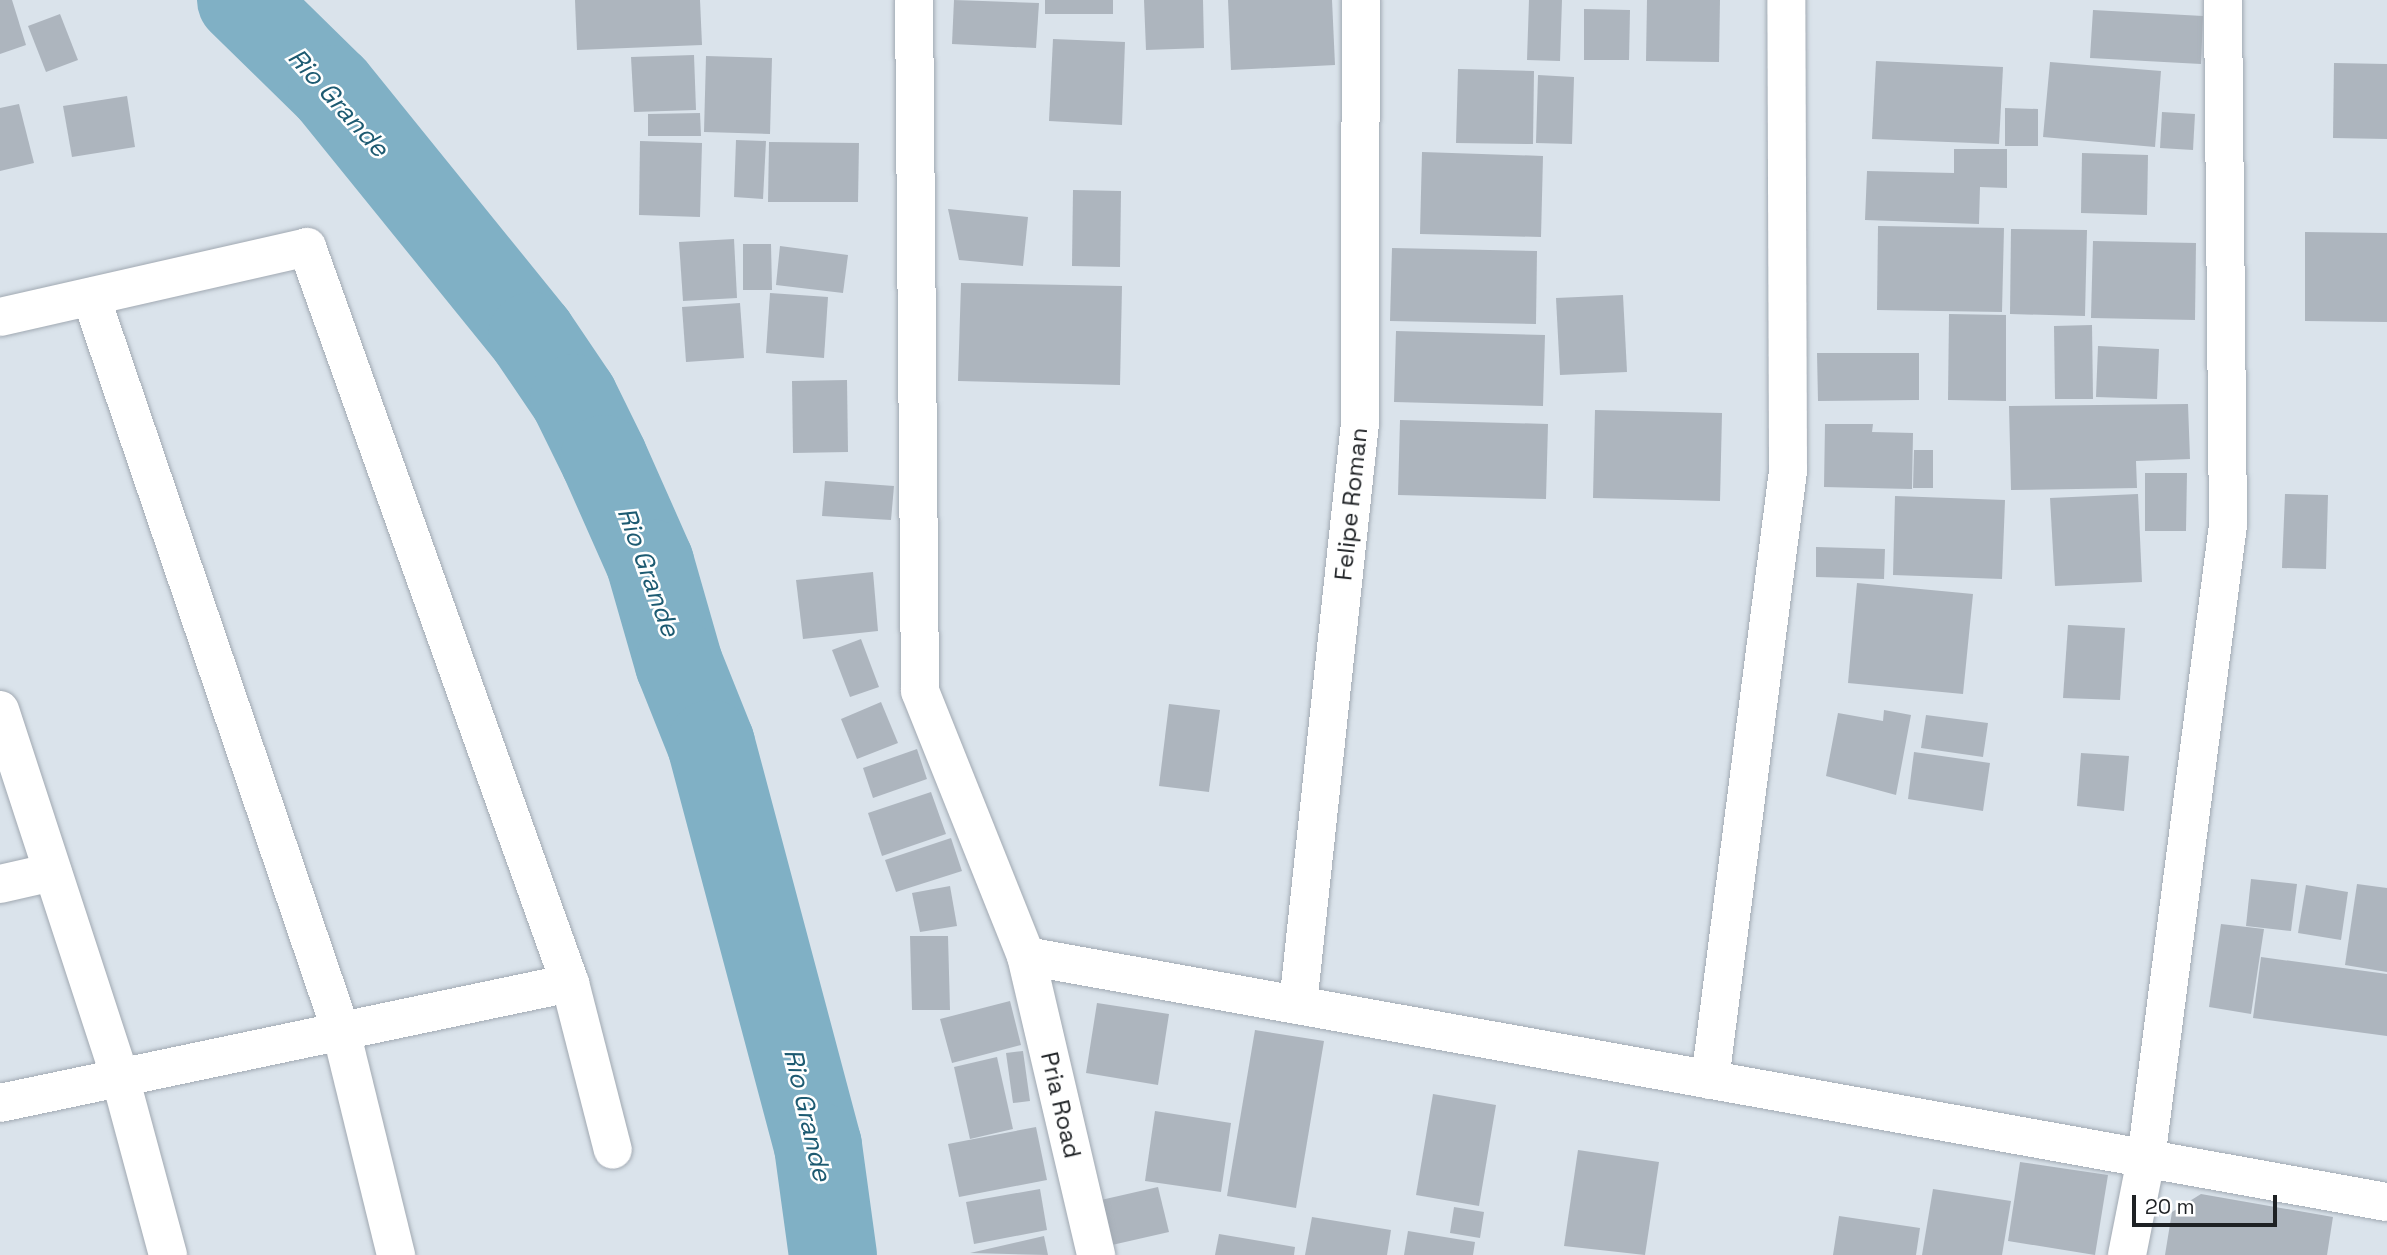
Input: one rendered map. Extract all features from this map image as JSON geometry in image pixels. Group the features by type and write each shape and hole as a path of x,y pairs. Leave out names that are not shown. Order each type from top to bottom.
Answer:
{"street":[{"name":"Pria Road","path":"914,0 920,691 1026,956 1096,1255"},
{"name":"Felipe Roman","path":"1298,1005 1360,423 1360,0"},
{"path":"1710,1080 1788,471 1786,0"},
{"path":"2127,1255 2146,1159 2228,525 2222,0"},
{"path":"0,317 307,247 570,983 613,1150"},
{"path":"91,297 341,1031 396,1255"},
{"path":"0,710 120,1077 168,1255"},
{"path":"0,884 53,872"},
{"path":"1026,956 2387,1202"},
{"path":"0,1103 570,983"}],"building":[{"path":"0,0 12,0 26,45 0,54"},
{"path":"575,0 700,0 702,45 577,50"},
{"path":"954,0 1039,3 1036,48 952,44"},
{"path":"1045,0 1113,0 1113,14 1045,14"},
{"path":"1144,0 1203,0 1204,48 1146,50"},
{"path":"1228,0 1332,0 1335,65 1231,70"},
{"path":"1529,0 1562,0 1560,61 1527,60"},
{"path":"1647,0 1720,0 1719,62 1646,61"},
{"path":"1584,9 1630,10 1629,60 1584,60"},
{"path":"2093,10 2203,16 2201,64 2090,58"},
{"path":"60,14 78,60 46,72 28,26"},
{"path":"1053,39 1125,42 1122,125 1049,121"},
{"path":"694,55 696,110 634,112 631,57"},
{"path":"706,56 772,58 770,134 704,132"},
{"path":"1876,61 2003,67 1999,144 1872,139"},
{"path":"2050,62 2161,71 2155,147 2043,137"},
{"path":"2334,63 2387,64 2387,139 2333,138"},
{"path":"1458,69 1534,71 1533,144 1456,143"},
{"path":"1538,75 1574,77 1572,144 1536,143"},
{"path":"127,96 135,147 72,157 63,106"},
{"path":"19,104 34,163 0,171 0,108"},
{"path":"2005,108 2038,109 2038,146 2005,146"},
{"path":"2162,112 2195,114 2193,150 2160,148"},
{"path":"700,113 701,136 648,136 648,114"},
{"path":"736,140 766,141 763,199 734,197"},
{"path":"640,141 702,143 700,217 639,215"},
{"path":"769,142 859,143 858,202 768,202"},
{"path":"1954,149 2007,149 2007,188 1980,187 1979,224 1865,220 1867,171 1954,173"},
{"path":"1422,152 1543,156 1541,237 1420,234"},
{"path":"2082,153 2148,155 2147,215 2081,213"},
{"path":"1073,190 1121,191 1120,267 1072,266"},
{"path":"948,209 1028,217 1023,266 959,260"},
{"path":"1878,226 2004,228 2002,312 1877,310"},
{"path":"2011,229 2087,230 2085,316 2010,314"},
{"path":"2305,232 2387,233 2387,322 2305,321"},
{"path":"734,239 737,298 683,301 679,242"},
{"path":"2093,241 2196,243 2195,320 2091,318"},
{"path":"743,244 771,244 772,290 743,290"},
{"path":"780,246 848,255 843,293 776,285"},
{"path":"1392,248 1537,251 1536,324 1390,321"},
{"path":"961,283 1122,286 1120,385 958,381"},
{"path":"770,293 828,297 824,358 766,353"},
{"path":"1623,295 1627,372 1560,375 1556,298"},
{"path":"740,303 744,358 686,362 682,307"},
{"path":"1949,314 2006,315 2006,401 1948,400"},
{"path":"2092,325 2093,399 2055,399 2054,326"},
{"path":"1396,331 1545,335 1543,406 1394,402"},
{"path":"2098,346 2159,349 2157,399 2096,397"},
{"path":"1817,353 1919,353 1919,400 1818,401"},
{"path":"847,380 848,452 793,453 792,381"},
{"path":"2188,404 2190,459 2136,461 2137,488 2011,490 2009,406"},
{"path":"1595,410 1722,413 1720,501 1593,498"},
{"path":"1400,420 1548,424 1546,499 1398,495"},
{"path":"1825,424 1873,424 1872,432 1913,433 1912,489 1824,487"},
{"path":"1914,450 1933,450 1933,488 1913,488"},
{"path":"2145,473 2187,473 2186,531 2145,531"},
{"path":"825,481 894,486 891,520 822,516"},
{"path":"2138,494 2142,582 2055,586 2050,498"},
{"path":"2285,494 2328,495 2326,569 2282,568"},
{"path":"1895,496 2005,500 2002,579 1893,575"},
{"path":"1816,547 1885,549 1884,579 1816,577"},
{"path":"873,572 878,631 803,639 796,580"},
{"path":"1857,583 1973,594 1963,694 1848,683"},
{"path":"2068,625 2125,628 2120,700 2063,698"},
{"path":"861,639 879,687 850,697 832,650"},
{"path":"881,702 898,743 857,759 841,719"},
{"path":"1169,704 1220,710 1209,792 1159,786"},
{"path":"1884,710 1911,715 1896,795 1826,776 1838,713 1883,721"},
{"path":"1926,715 1988,723 1983,757 1921,748"},
{"path":"917,749 927,779 873,798 863,768"},
{"path":"1914,752 1990,763 1983,811 1908,799"},
{"path":"2081,753 2129,756 2124,811 2077,806"},
{"path":"931,792 946,834 882,856 868,813"},
{"path":"951,838 962,871 896,892 885,860"},
{"path":"2251,879 2297,884 2291,931 2246,926"},
{"path":"2357,884 2387,888 2387,972 2345,965"},
{"path":"2306,885 2348,892 2341,940 2298,933"},
{"path":"950,886 957,926 920,932 912,893"},
{"path":"2221,924 2264,929 2251,1014 2209,1007"},
{"path":"910,936 948,936 950,1010 912,1010"},
{"path":"2261,957 2387,974 2387,1036 2253,1018"},
{"path":"1010,1001 1021,1045 952,1063 940,1019"},
{"path":"1097,1003 1169,1014 1158,1085 1086,1073"},
{"path":"1255,1030 1324,1041 1296,1208 1227,1196"},
{"path":"1023,1051 1030,1101 1013,1103 1006,1053"},
{"path":"997,1057 1013,1129 970,1139 954,1067"},
{"path":"1433,1094 1496,1105 1479,1206 1416,1195"},
{"path":"1155,1111 1231,1123 1221,1192 1145,1181"},
{"path":"1036,1127 1047,1180 959,1197 948,1144"},
{"path":"1578,1150 1659,1162 1645,1255 1564,1246"},
{"path":"2020,1162 2108,1175 2095,1255 2008,1241"},
{"path":"1158,1187 1169,1232 1112,1245 1101,1200"},
{"path":"1040,1189 1047,1230 974,1244 966,1202"},
{"path":"1933,1189 2011,1201 2002,1255 1922,1255"},
{"path":"2201,1194 2333,1217 2327,1255 2165,1255 2172,1212"},
{"path":"1454,1207 1484,1212 1480,1238 1450,1233"},
{"path":"1839,1216 1920,1228 1916,1255 1833,1255"},
{"path":"1312,1217 1391,1230 1387,1255 1305,1255"},
{"path":"1408,1231 1475,1242 1473,1255 1404,1255"},
{"path":"1219,1234 1295,1247 1294,1255 1215,1255"},
{"path":"1044,1236 1048,1255 970,1253"}],"waterway":[{"name":"Rio Grande","path":"241,0 332,89 532,336 574,398 604,459 650,563 679,664 711,744 818,1146 833,1255"}]}
